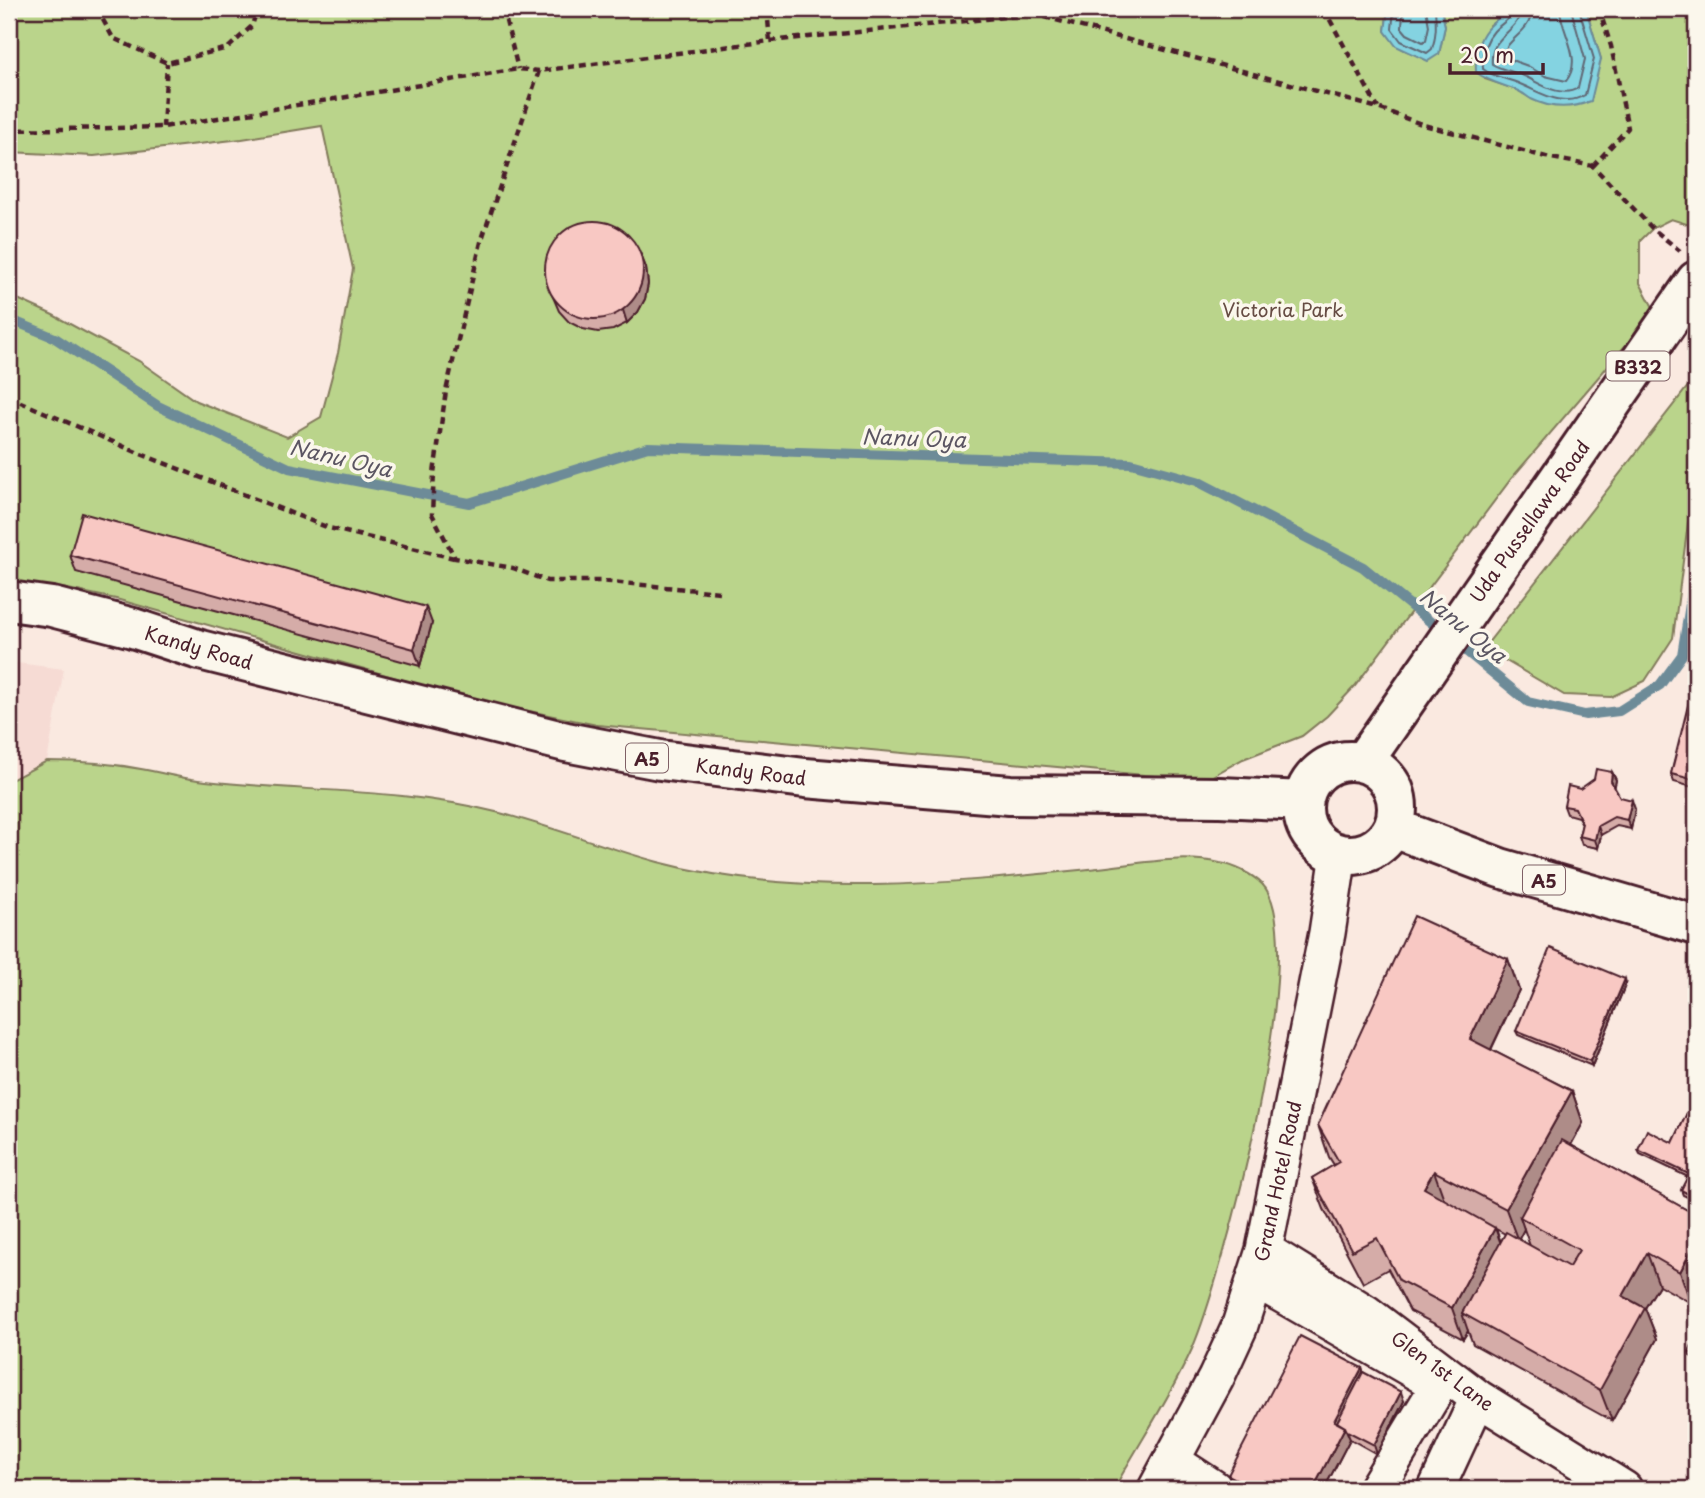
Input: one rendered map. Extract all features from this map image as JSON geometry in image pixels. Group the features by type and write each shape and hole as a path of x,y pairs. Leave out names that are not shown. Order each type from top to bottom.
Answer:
{"main road":[{"name":"Uda Pussellawa Road","path":"1363,762 1465,614 1692,269"},
{"name":"Kandy Road","path":"9,601 52,607 133,628 200,650 566,742 660,760 805,778 1010,794 1303,801"},
{"path":"1336,762 1363,762 1385,775 1397,799 1394,828 1381,845 1370,851 1358,856 1339,854 1320,844 1304,823 1303,801 1314,777 1336,762"},
{"name":"A5","path":"1394,828 1500,868 1696,925"}],"street":[{"name":"Grand Hotel Road","path":"1164,1475 1216,1378 1239,1328 1260,1264 1327,933 1339,854"},
{"name":"Glen 1st Lane","path":"1260,1264 1366,1313 1478,1398 1623,1489"},
{"path":"1260,1264 1438,1385 1376,1489"},
{"path":"1436,1489 1478,1398"},
{"path":"1164,1475 1215,1489"}],"path":[{"path":"96,9 113,38 167,63 228,48 251,26 257,9"},
{"path":"503,9 518,69"},
{"path":"767,9 770,41"},
{"path":"1324,9 1378,108"},
{"path":"1592,166 1628,128 1611,46 1599,9"},
{"path":"9,130 163,127 518,69 538,71 770,41 1034,14 1378,108 1424,125 1546,157 1592,166 1692,269"},
{"path":"163,127 167,63"},
{"path":"455,558 432,514 434,473 446,391 481,243 538,71"},
{"path":"9,397 141,454 329,528 455,558 513,568 547,581 600,581 719,592"}],"shaded area":[{"path":"9,662 64,669 47,761 9,781"}],"green space":[{"name":"Victoria Park","path":"9,9 1388,9 1385,31 1397,45 1408,52 1439,54 1445,26 1441,9 1507,9 1489,26 1485,79 1517,90 1534,100 1601,59 1586,9 1696,9 1696,227 1671,219 1653,228 1640,241 1640,283 1655,311 1511,479 1355,686 1327,716 1302,736 1243,759 1207,779 597,725 471,699 116,599 63,588 9,583 9,295 139,361 196,401 287,437 321,417 338,353 353,269 322,126 242,139 94,156 9,152"},
{"path":"1696,376 1696,506 1688,523 1673,638 1645,681 1611,697 1564,695 1484,648"},
{"path":"47,761 118,765 190,779 242,785 388,795 460,804 496,812 658,862 764,881 846,885 929,883 1190,859 1225,864 1253,877 1262,884 1275,916 1278,969 1271,1036 1241,1186 1223,1255 1192,1349 1114,1489 9,1489 9,781"}],"water":[{"path":"1388,9 1441,9 1445,26 1439,54 1428,61 1396,46 1385,31"},
{"path":"1507,9 1586,9 1601,59 1591,101 1568,107 1546,105 1490,81 1476,72 1480,41 1486,30"}],"building":[{"path":"594,221 613,225 628,236 639,251 643,270 639,289 628,304 613,315 594,319 575,315 560,304 549,289 545,270 549,251 560,236 575,225"},
{"path":"82,513 426,607 414,649 70,555"},
{"path":"1693,685 1696,685 1696,780 1671,774"},
{"path":"1596,769 1612,772 1611,781 1620,797 1632,800 1627,820 1614,817 1598,826 1595,840 1579,836 1582,823 1575,808 1564,806 1568,786 1580,789 1594,779"},
{"path":"1414,916 1508,959 1470,1039 1572,1091 1506,1209 1434,1171 1424,1188 1495,1228 1452,1308 1399,1280 1377,1238 1352,1251 1312,1178 1339,1162 1318,1125"},
{"path":"1550,948 1625,979 1590,1061 1516,1031"},
{"path":"1696,1094 1696,1198 1681,1190 1689,1174 1638,1150 1647,1130 1673,1143"},
{"path":"1562,1140 1696,1215 1696,1241 1680,1272 1647,1253 1623,1296 1645,1308 1600,1390 1462,1313 1506,1232 1569,1267 1579,1250 1520,1217"},
{"path":"1300,1336 1362,1368 1334,1421 1345,1427 1313,1489 1256,1489 1228,1475"},
{"path":"1696,1336 1696,1355 1689,1352"},
{"path":"1363,1372 1401,1392 1374,1445 1347,1431 1337,1422"}],"waterway":[{"name":"Nanu Oya","path":"9,319 55,338 158,406 289,468 469,503 648,447 1131,463 1197,481 1363,567 1444,633"},
{"name":"Nanu Oya","path":"1456,643 1528,702 1585,715 1619,711 1660,685 1682,655 1696,566"}]}
